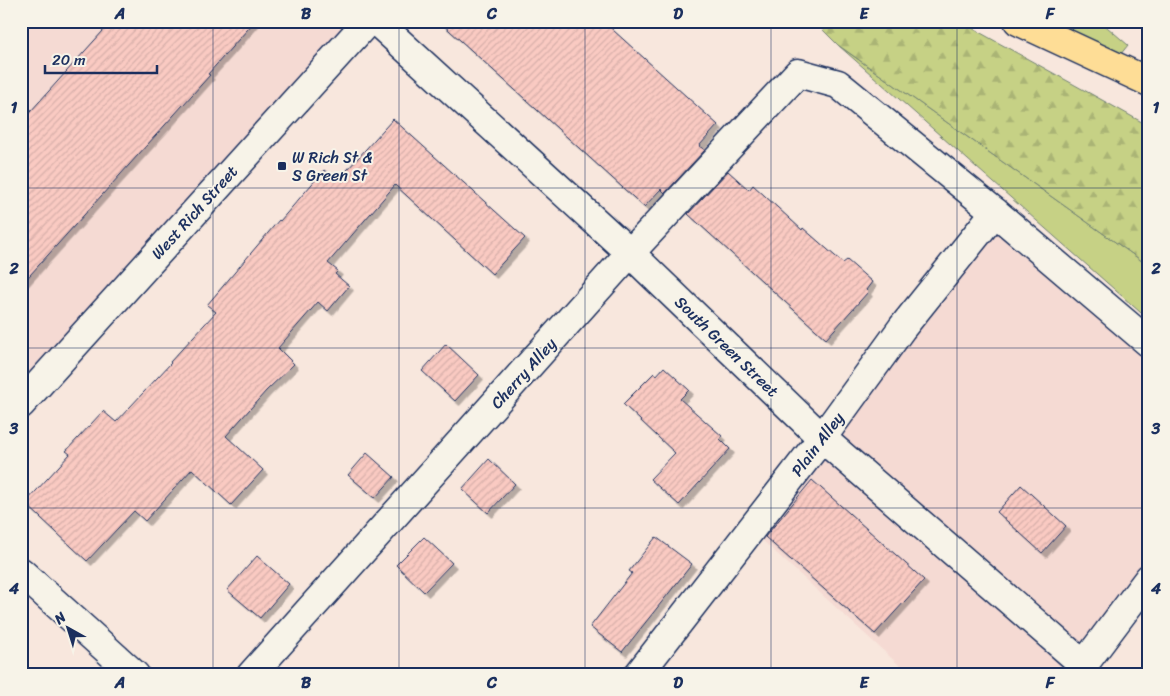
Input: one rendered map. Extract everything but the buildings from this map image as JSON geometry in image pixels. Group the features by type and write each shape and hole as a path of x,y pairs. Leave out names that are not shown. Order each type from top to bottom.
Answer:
{"highway":[{"path":"1018,21 1149,82"}],"street":[{"name":"South Green Street","path":"367,22 630,254 822,438 1080,670"},
{"name":"West Rich Street","path":"21,404 367,22"},
{"name":"Cherry Alley","path":"251,675 630,254 798,73 838,84 995,212"},
{"path":"995,212 1149,343"},
{"name":"Plain Alley","path":"638,675 822,438 902,328 995,212"},
{"path":"21,572 135,675"},
{"path":"1080,670 1149,578"}],"shaded area":[{"path":"21,21 368,21 21,404"},
{"path":"995,212 1149,343 1149,578 1076,675 910,675 751,530"}],"green space":[{"path":"814,21 959,21 1149,126 1149,266 838,45"},
{"path":"1055,21 1100,21 1128,45 1120,55"},
{"path":"838,45 1149,266 1149,320"}],"place":[{"name":"W Rich St & S Green St","path":"282,166"}]}
